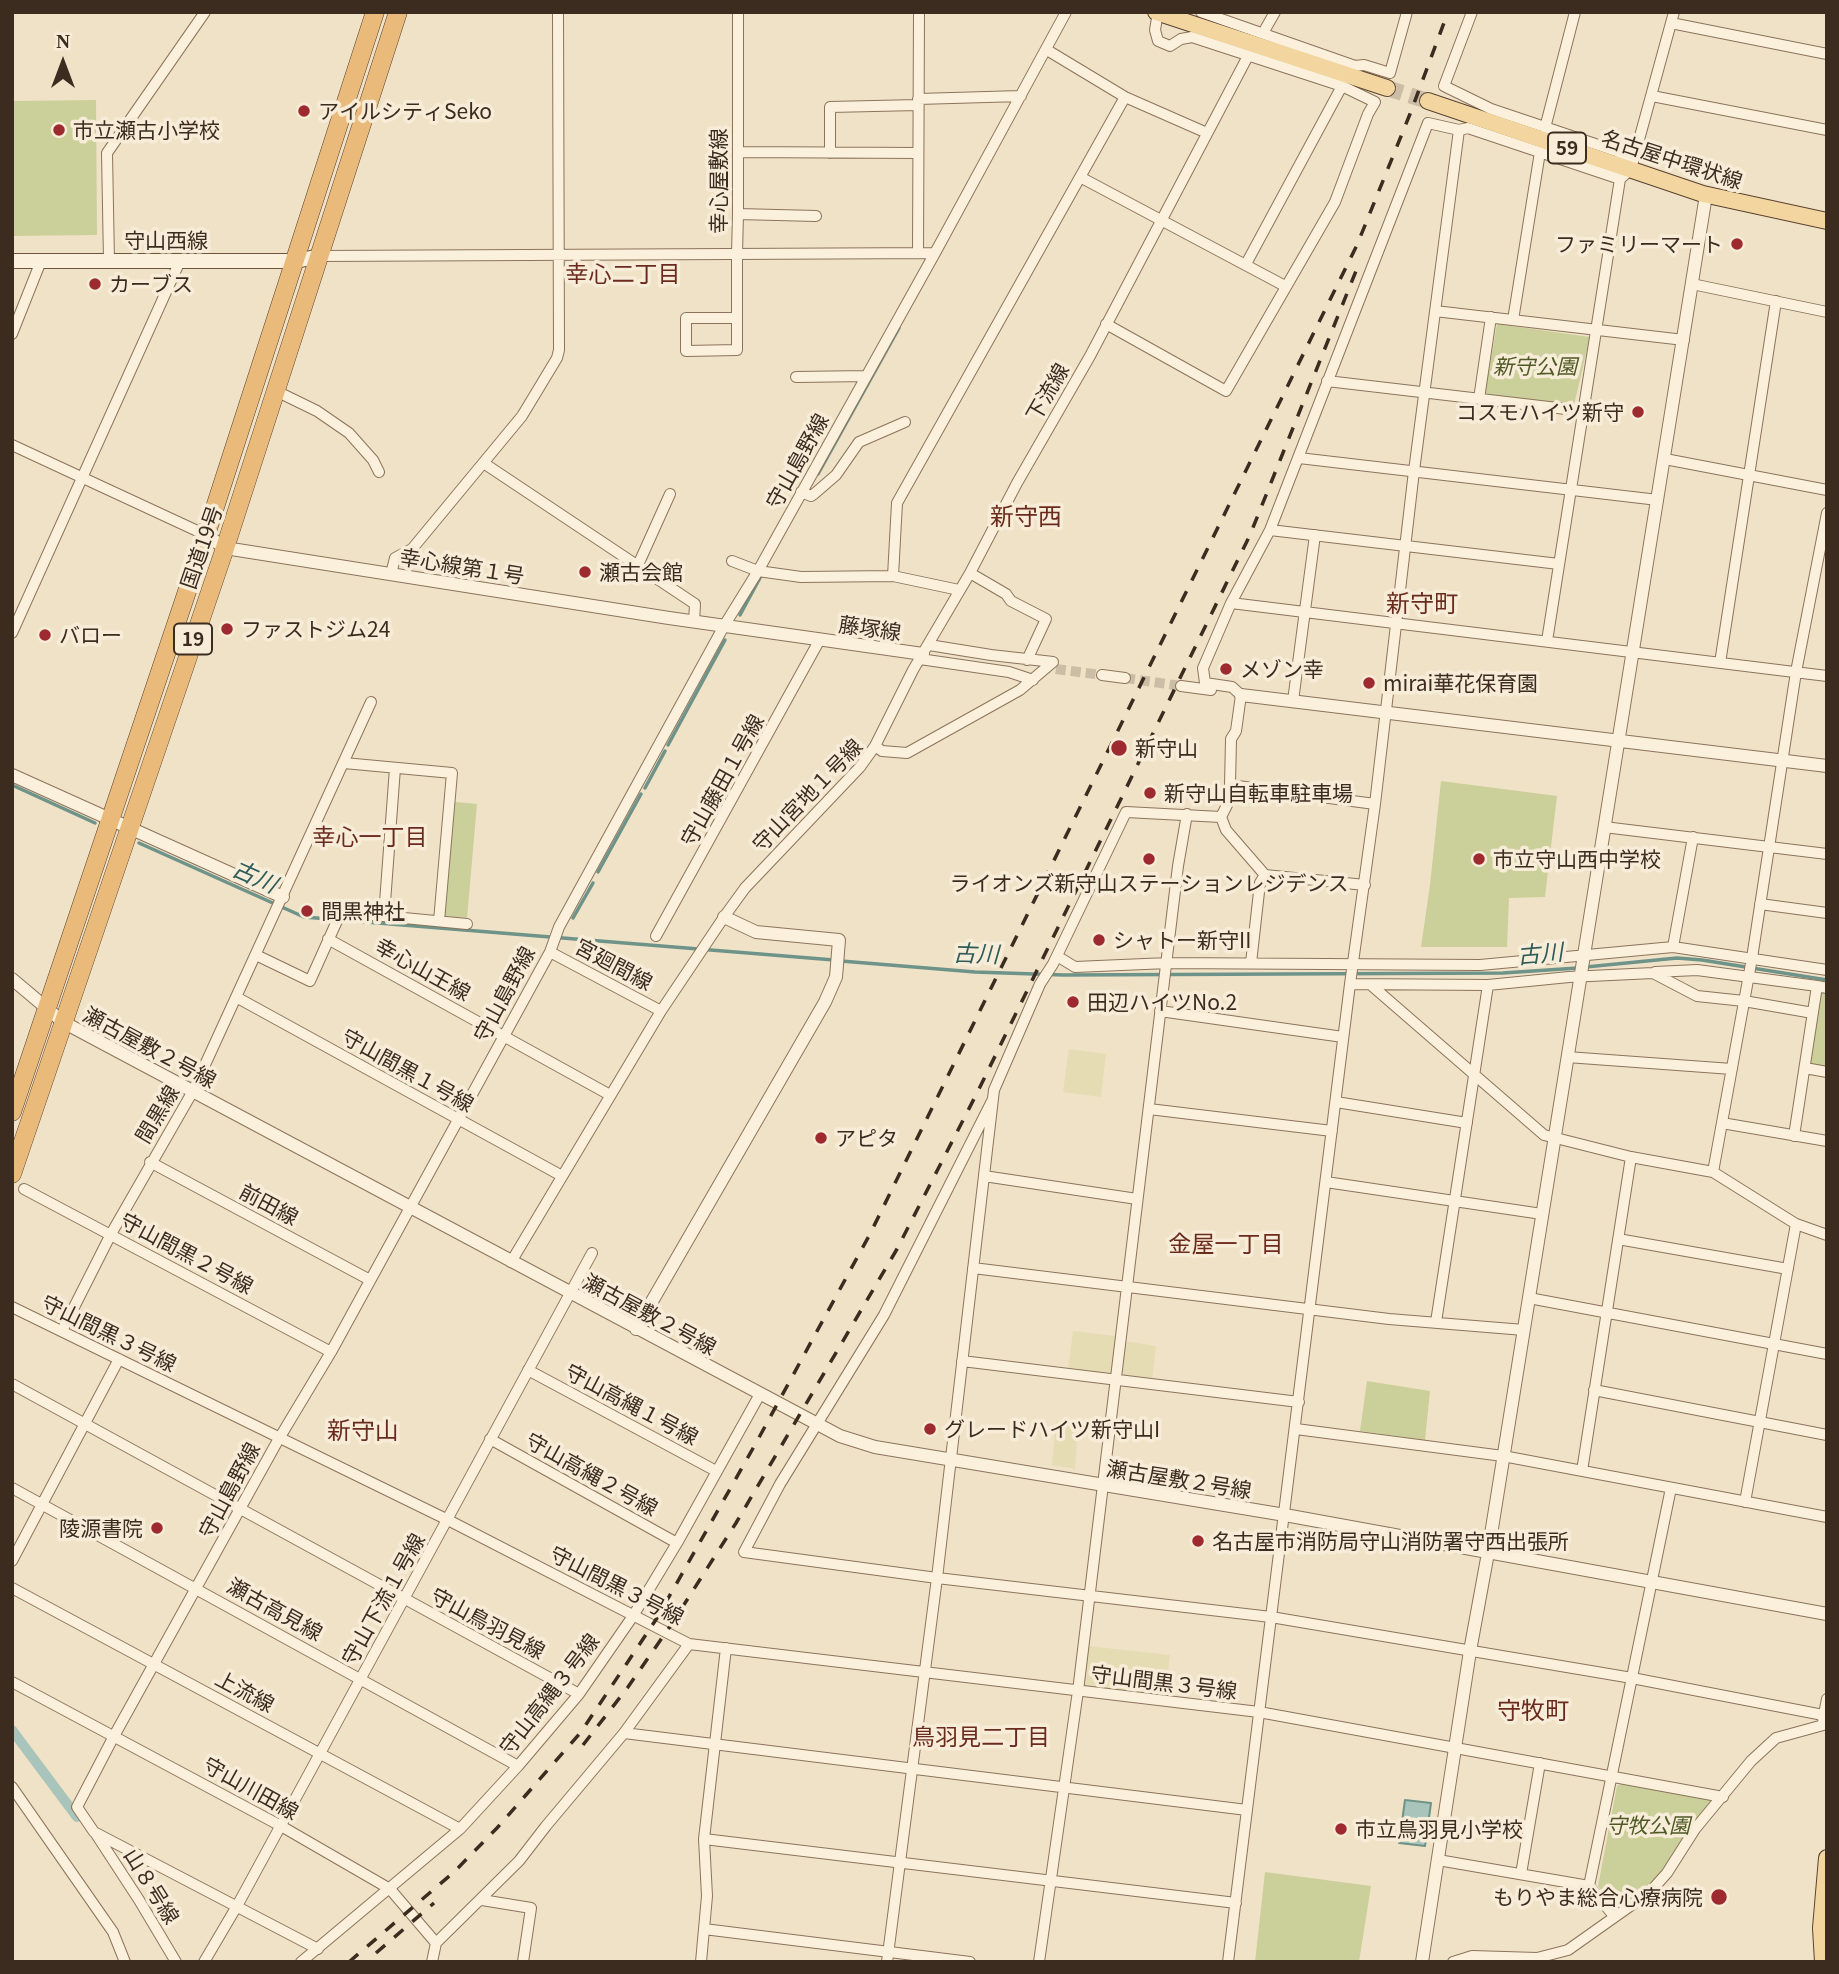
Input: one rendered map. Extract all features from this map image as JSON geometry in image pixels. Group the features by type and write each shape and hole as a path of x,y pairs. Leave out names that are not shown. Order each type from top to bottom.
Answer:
{"highway":[{"name":"国道19号","path":"12,1112 19,1071 47,1007 111,820 296,261 375,12"},
{"name":"国道19号","path":"12,1174 225,548 398,12"}],"main road":[{"path":"1157,12 1387,88"},
{"name":"名古屋中環状線","path":"1428,101 1626,174 1706,195 1827,221"},
{"name":"守山西線","path":"12,261 296,261 320,256"},
{"path":"1823,1962 1821,1928 1827,1858"}],"street":[{"path":"109,261 107,153 205,12"},
{"path":"391,574 395,558 412,549 522,416 559,350 558,12"},
{"name":"幸心屋敷線","path":"737,318 686,318 686,351 737,350 738,12"},
{"path":"918,253 919,12"},
{"name":"守山島野線","path":"94,1832 77,1807 114,1736 331,1352 551,948 558,927 935,253 1066,12"},
{"path":"1107,324 1226,391 1335,202 1375,102 1342,86 1192,37 1181,39 1170,46 1158,41 1155,30 1157,12"},
{"path":"1201,12 1355,66 1364,65 1390,74 1407,12"},
{"path":"1263,33 1275,12"},
{"path":"1472,12 1444,86 1491,109 1619,152 1626,174"},
{"path":"1545,128 1575,12"},
{"path":"1546,641 1596,330 1626,174 1652,96 1673,18 1827,54"},
{"path":"1047,50 1125,97 1208,133"},
{"name":"下流線","path":"875,746 1017,483 1107,324 1248,56"},
{"path":"1246,264 1342,86"},
{"path":"830,152 830,107 1021,96"},
{"path":"1652,96 1827,130"},
{"path":"893,576 897,503 1125,97"},
{"path":"1241,695 1232,687 1205,683 1203,667 1231,603 1270,530 1427,123 1459,130 1468,128 1540,152 1626,174"},
{"path":"1228,1962 1459,130"},
{"path":"738,152 918,153"},
{"path":"1513,320 1540,152"},
{"path":"1080,177 1285,286"},
{"path":"1422,1962 1706,195"},
{"path":"738,214 816,216"},
{"path":"320,256 935,253"},
{"path":"12,334 41,261"},
{"path":"12,633 180,261"},
{"path":"1692,284 1827,312"},
{"path":"1720,663 1776,301"},
{"path":"1435,311 1684,340"},
{"path":"1479,399 1491,317"},
{"path":"796,377 866,376"},
{"path":"1327,381 1583,411"},
{"path":"276,391 317,411 349,433 373,460 379,472"},
{"path":"802,492 811,496 836,475 859,442 905,422"},
{"path":"12,445 206,535 225,548"},
{"path":"1299,458 1658,500"},
{"path":"1665,459 1827,490"},
{"path":"485,464 695,604 694,622"},
{"path":"638,565 670,494"},
{"path":"1713,1172 1752,958 1796,673 1827,513"},
{"path":"1270,530 1559,564"},
{"path":"1293,701 1315,535"},
{"name":"幸心線第１号","path":"225,548 694,622"},
{"path":"732,561 758,571 801,577 893,576 959,590"},
{"path":"970,573 1006,594 1011,601 1046,619 1027,660"},
{"path":"1814,580 1827,582"},
{"path":"1231,603 1827,676"},
{"name":"藤塚線","path":"694,622 820,641 1041,667"},
{"name":"守山藤田１号線","path":"656,936 820,641"},
{"path":"924,653 1027,660 1053,662 1033,680 924,653"},
{"path":"1101,675 1125,678"},
{"name":"守山宮地１号線","path":"661,1011 745,888 860,767 875,746 882,751 907,753 1020,690 1033,680"},
{"path":"1181,686 1827,766"},
{"path":"1241,695 1236,731 1231,740 1227,805 1221,817 1226,830 1265,875 1365,885"},
{"path":"12,775 282,899 371,702"},
{"path":"344,763 452,773 439,921"},
{"path":"384,916 395,768"},
{"path":"1230,785 1376,803"},
{"path":"888,1957 937,1578 994,1090 1039,985 1055,960 1126,812 1221,817"},
{"path":"1039,1962 1078,1691 1178,866 1187,814"},
{"path":"1604,827 1827,854"},
{"path":"1673,947 1693,838"},
{"path":"1251,963 1260,883 1265,875"},
{"name":"間黒線","path":"62,1331 150,1162 193,1091 282,899"},
{"path":"1760,904 1827,914"},
{"path":"256,955 310,981 341,912 467,924"},
{"path":"636,1329 825,1002 836,977 839,940 757,932 724,917"},
{"name":"幸心山王線","path":"328,939 610,1095"},
{"path":"1350,984 1488,985 1673,947 1827,970"},
{"name":"宮廻間線","path":"551,948 661,1011"},
{"path":"1055,960 1074,967 1168,963 1353,963 1581,966 1653,973 1696,970 1822,987 1813,1013 1794,1136"},
{"path":"1653,973 1697,996 1813,1013"},
{"name":"瀬古屋敷２号線","path":"12,979 64,1022 840,1436 875,1447 950,1461 1285,1515 1827,1614"},
{"path":"1371,985 1544,1135 1631,1157 1713,1172 1796,1224 1827,1235"},
{"path":"1436,1322 1488,985"},
{"name":"守山間黒１号線","path":"236,997 562,1176"},
{"path":"511,1262 661,1011"},
{"path":"1160,1012 1343,1038"},
{"path":"1567,1057 1732,1069"},
{"path":"1805,1068 1827,1072"},
{"path":"993,1099 884,1315 780,1484 744,1552 1090,1597 1271,1617 1632,1678 1824,1721"},
{"path":"1336,1102 1467,1123"},
{"path":"1149,1109 1332,1131"},
{"path":"1722,1123 1827,1141"},
{"path":"1581,1471 1631,1157"},
{"name":"前田線","path":"150,1162 370,1280"},
{"path":"984,1176 1137,1199"},
{"path":"1326,1182 1542,1214"},
{"name":"守山間黒２号線","path":"24,1189 331,1352"},
{"path":"1745,1502 1796,1224"},
{"path":"1618,1239 1788,1269"},
{"name":"守山下流１号線","path":"204,1962 281,1826 592,1253"},
{"path":"973,1268 1389,1319 1524,1330"},
{"path":"1529,1298 1827,1354"},
{"name":"守山間黒３号線","path":"12,1307 448,1520 689,1644 1259,1712 1723,1797"},
{"path":"12,1561 119,1359"},
{"path":"962,1361 1299,1402"},
{"name":"守山高縄１号線","path":"528,1370 716,1471"},
{"name":"守山鳥羽見線","path":"12,1384 579,1694"},
{"path":"1594,1390 1827,1434"},
{"name":"守山高縄３号線","path":"301,1962 460,1829 579,1694 677,1543 760,1394"},
{"path":"1296,1429 1503,1456 1827,1517"},
{"name":"守山高縄２号線","path":"489,1439 677,1543"},
{"name":"瀬古高見線","path":"12,1488 518,1766"},
{"path":"1589,1885 1671,1488"},
{"name":"上流線","path":"12,1588 460,1829"},
{"path":"432,1962 436,1943 519,1861 624,1733 689,1644"},
{"path":"701,1962 707,1896 704,1839 726,1648"},
{"name":"守山川田線","path":"12,1682 281,1826 390,1889 436,1943"},
{"path":"1824,1721 1827,1699"},
{"path":"1453,1962 1472,1956 1537,1958 1568,1950 1650,1892 1667,1874 1695,1829 1751,1761 1776,1738 1824,1721"},
{"path":"624,1733 1247,1810"},
{"path":"1521,1874 1540,1763"},
{"path":"12,1787 113,1932 125,1962"},
{"path":"94,1832 318,1949"},
{"name":"山８号線","path":"94,1832 176,1962"},
{"path":"704,1839 1236,1903"},
{"path":"1438,1860 1589,1885 1615,1916"},
{"path":"482,1900 531,1908 523,1962"},
{"path":"704,1929 888,1957 970,1962"}],"shaded area":[{"path":"1069,1049 1106,1054 1101,1097 1063,1092"},
{"path":"1073,1331 1116,1336 1113,1376 1068,1370"},
{"path":"1125,1341 1156,1346 1152,1382 1122,1378"},
{"path":"1056,1421 1078,1425 1075,1469 1052,1465"},
{"path":"1088,1646 1170,1655 1165,1699 1086,1689 1083,1685"}],"green space":[{"path":"96,100 97,235 12,236 12,101"},
{"name":"新守公園","path":"1497,324 1590,337 1574,405 1484,396"},
{"path":"1441,781 1557,796 1545,897 1509,898 1507,947 1421,947"},
{"path":"455,802 477,804 467,918 444,916"},
{"path":"1820,990 1827,991 1827,1069 1809,1065"},
{"path":"1367,1381 1430,1391 1425,1440 1360,1431"},
{"name":"守牧公園","path":"1623,1783 1708,1797 1712,1803 1679,1844 1654,1883 1618,1910 1614,1909 1598,1886 1617,1786"},
{"path":"1265,1872 1371,1886 1359,1962 1255,1962"}],"water":[{"path":"1405,1800 1431,1803 1425,1846 1399,1843"}],"waterway":[{"path":"818,474 899,328"},
{"path":"740,615 761,576"},
{"path":"668,745 725,640"},
{"path":"645,788 665,751"},
{"name":"古川","path":"12,785 95,823"},
{"path":"598,872 641,794"},
{"name":"古川","path":"139,843 304,917 834,960"},
{"path":"573,918 593,883"},
{"name":"古川","path":"1586,967 1677,958 1827,980"},
{"name":"古川","path":"841,961 975,972 1064,975 1503,973 1578,968"},
{"path":"12,1730 77,1817"}],"tunnel":[{"path":"1387,88 1428,101"},
{"path":"1041,667 1102,675"},
{"path":"1125,678 1181,686"}],"railway":[{"path":"349,1962 454,1872 497,1828 581,1732 657,1618 756,1443 870,1234 1357,245 1448,12"},
{"path":"583,1745 671,1625 736,1523 897,1249 977,1093 1250,535 1360,261"},
{"path":"376,1953 434,1903"}],"place":[{"name":"アイルシティSeko","path":"304,111"},
{"name":"市立瀬古小学校","path":"59,130"},
{"name":"ファミリーマート","path":"1737,244"},
{"name":"カーブス","path":"95,284"},
{"name":"コスモハイツ新守","path":"1638,412"},
{"name":"瀬古会館","path":"585,572"},
{"name":"ファストジム24","path":"227,629"},
{"name":"バロー","path":"45,635"},
{"name":"メゾン幸","path":"1226,669"},
{"name":"mirai華花保育園","path":"1369,683"},
{"name":"新守山","path":"1119,748"},
{"name":"新守山自転車駐車場","path":"1150,793"},
{"name":"ライオンズ新守山ステーションレジデンス","path":"1149,859"},
{"name":"市立守山西中学校","path":"1479,859"},
{"name":"間黒神社","path":"307,911"},
{"name":"シャトー新守II","path":"1099,940"},
{"name":"田辺ハイツNo.2","path":"1073,1002"},
{"name":"アピタ","path":"821,1138"},
{"name":"グレードハイツ新守山I","path":"930,1429"},
{"name":"陵源書院","path":"157,1528"},
{"name":"名古屋市消防局守山消防署守西出張所","path":"1198,1541"},
{"name":"市立鳥羽見小学校","path":"1341,1829"},
{"name":"もりやま総合心療病院","path":"1719,1897"}],"district":[{"name":"幸心二丁目","path":"623,273"},
{"name":"新守西","path":"1026,516"},
{"name":"新守町","path":"1422,603"},
{"name":"幸心一丁目","path":"370,836"},
{"name":"金屋一丁目","path":"1226,1243"},
{"name":"新守山","path":"363,1430"},
{"name":"守牧町","path":"1533,1710"},
{"name":"鳥羽見二丁目","path":"981,1736"}]}
